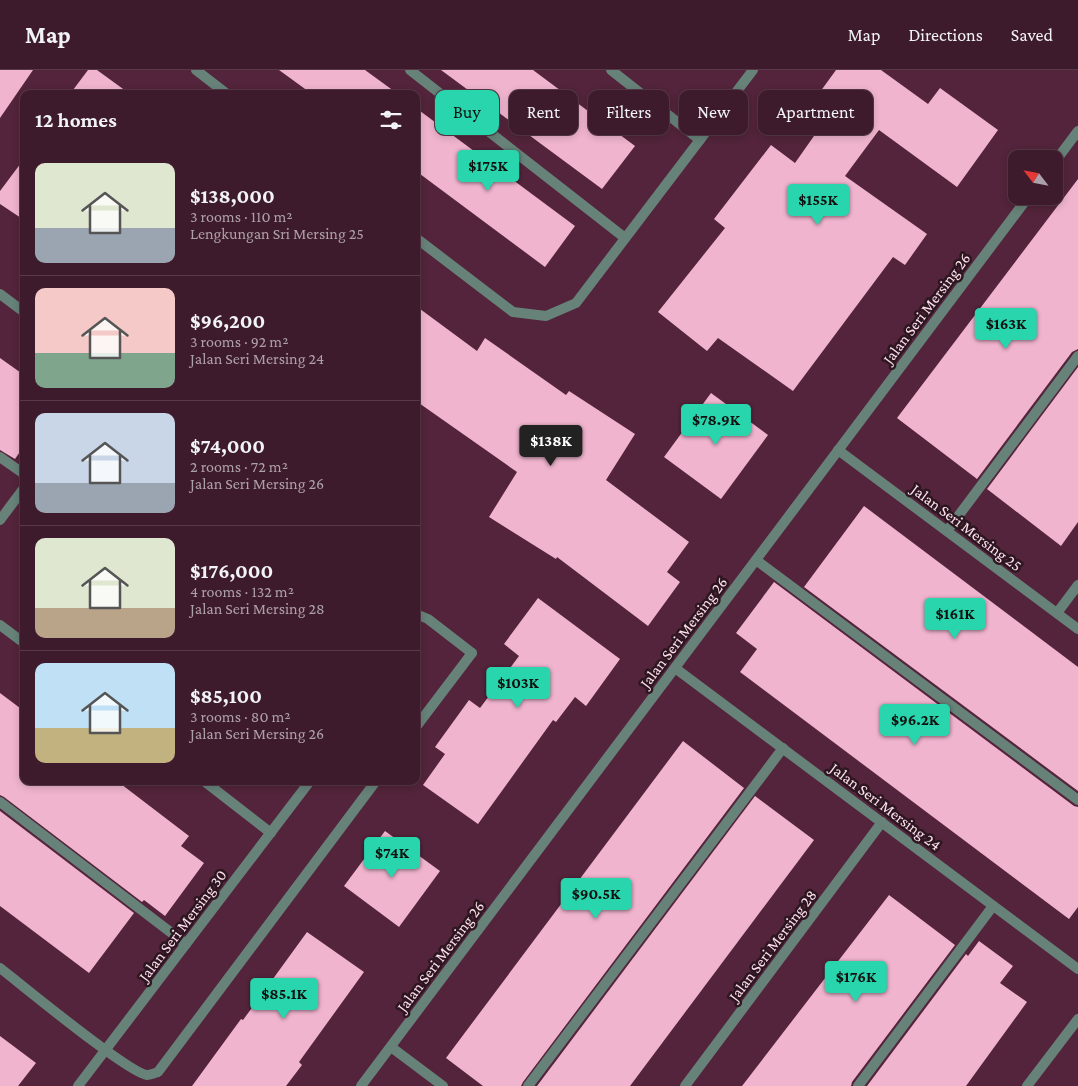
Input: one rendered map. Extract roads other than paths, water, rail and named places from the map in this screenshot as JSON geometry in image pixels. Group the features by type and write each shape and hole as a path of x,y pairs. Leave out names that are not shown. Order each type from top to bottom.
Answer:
{"street":[{"path":"196,70 223,90"},
{"path":"410,70 625,238"},
{"path":"610,70 700,140"},
{"path":"420,241 513,312 546,316 576,303 753,70"},
{"path":"1063,151 1078,131"},
{"name":"Jalan Seri Mersing 26","path":"361,1086 1022,205"},
{"path":"0,294 20,309"},
{"path":"947,531 1078,356"},
{"name":"Jalan Seri Mersing 25","path":"838,450 1078,629"},
{"path":"0,457 20,471"},
{"path":"0,520 20,493"},
{"path":"756,560 1078,800"},
{"path":"1057,613 1078,586"},
{"path":"420,616 472,653 420,722"},
{"path":"0,625 20,640"},
{"name":"Jalan Seri Mersing 24","path":"675,668 1078,969"},
{"path":"528,1086 783,748"},
{"path":"209,785 271,832"},
{"name":"Jalan Seri Mersing 30","path":"78,1086 307,785"},
{"path":"0,969 135,1070 147,1075 158,1072 373,785"},
{"path":"0,802 186,944"},
{"name":"Jalan Seri Mersing 28","path":"685,1086 882,822"},
{"path":"858,1086 994,906"},
{"path":"1028,1086 1078,1019"},
{"path":"390,1047 443,1086"}]}
